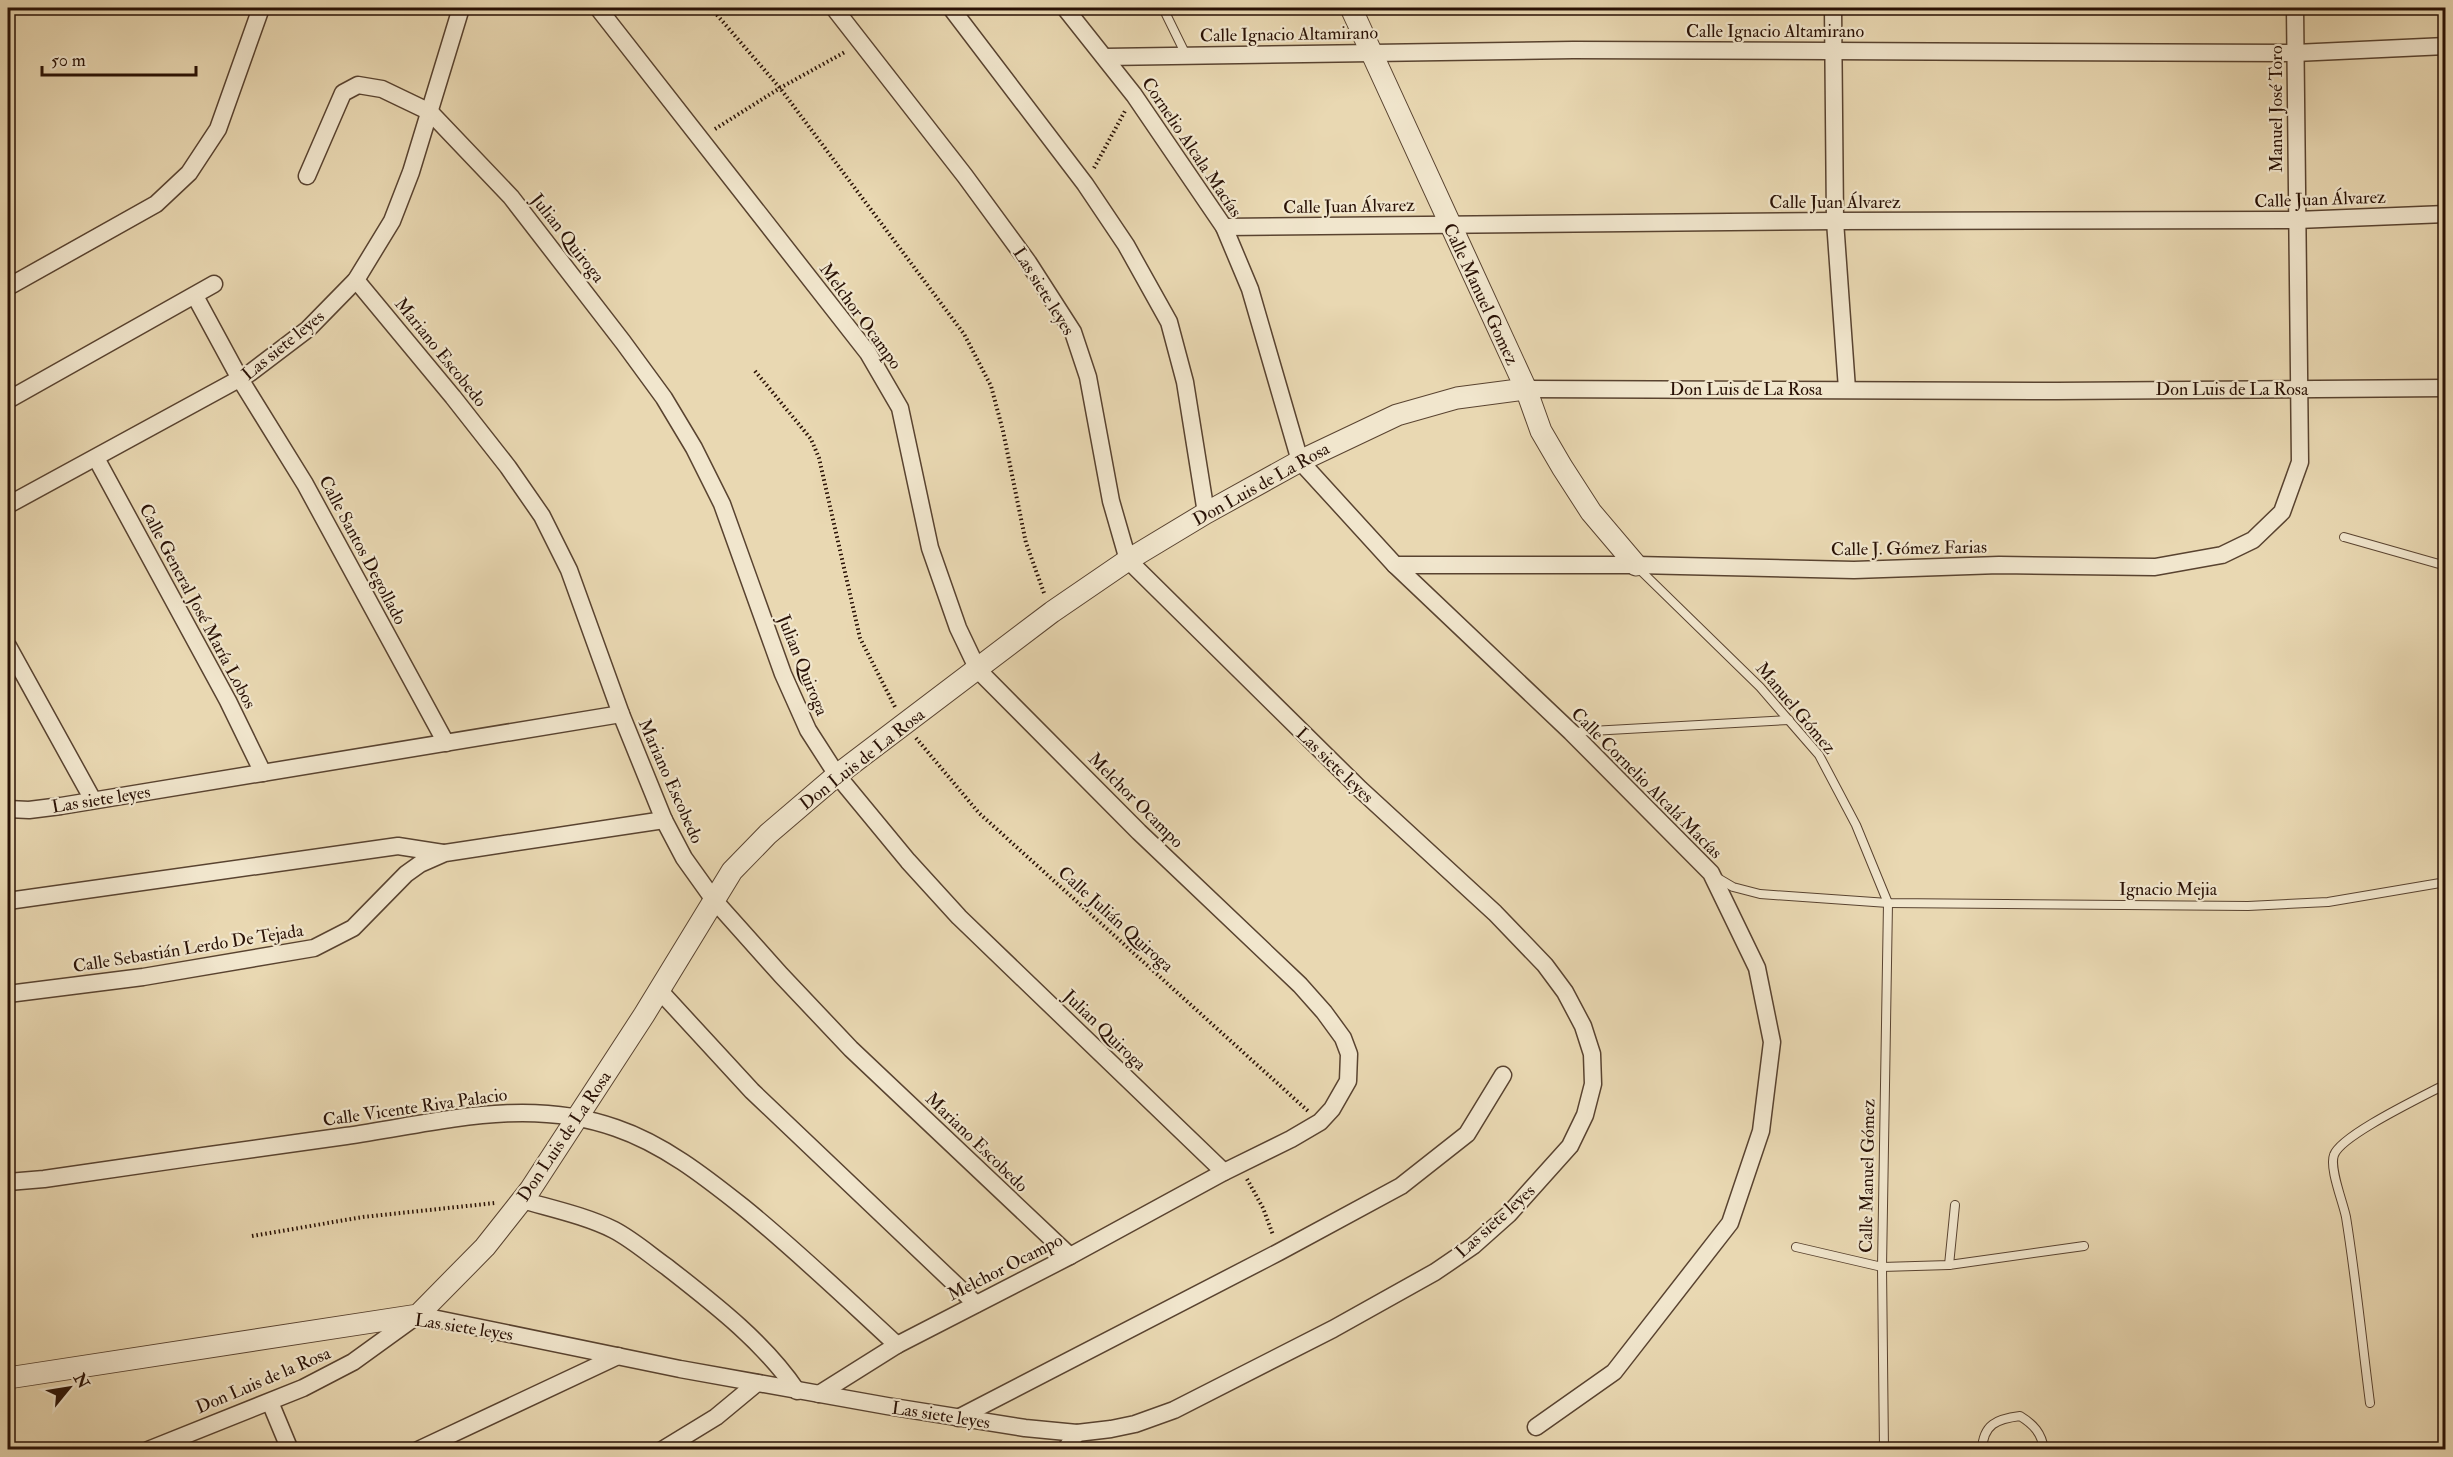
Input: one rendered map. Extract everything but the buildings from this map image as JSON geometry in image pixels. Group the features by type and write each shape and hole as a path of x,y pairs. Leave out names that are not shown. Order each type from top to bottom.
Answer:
{"street":[{"path":"8,287 156,204 189,173 218,129 261,8"},
{"name":"Las siete leyes","path":"8,506 240,379 308,329 356,280 392,221 430,112 461,8"},
{"name":"Melchor Ocampo","path":"598,8 868,353 900,408 930,548 958,628 978,670 1139,832 1300,984 1324,1011 1343,1038 1349,1054 1348,1082 1332,1109 1320,1122 1070,1256 897,1345 819,1394"},
{"name":"Las siete leyes","path":"8,1378 418,1315 757,1383 958,1418 1025,1428 1077,1432 1135,1424 1174,1410 1332,1329 1444,1265 1473,1246 1509,1214 1570,1146 1585,1115 1593,1084 1592,1054 1583,1026 1565,992 1545,965 1495,913 1360,789 1128,560 1112,501 1088,377 1072,332 1028,262 834,8"},
{"path":"951,8 1085,184 1126,245 1168,322 1185,382 1206,513"},
{"name":"Cornelio Alcala Macías","path":"1065,8 1134,95 1224,227 1250,289 1300,461"},
{"name":"Calle Manuel Gomez","path":"1351,8 1526,390 1541,431 1591,512 1636,565"},
{"path":"1833,8 1835,221 1846,389"},
{"name":"Manuel José Toro","path":"2295,8 2296,220 2301,390"},
{"name":"Calle Ignacio Altamirano","path":"1105,57 1371,52 2295,53 2445,46"},
{"path":"307,176 342,93 358,85 382,89 430,112"},
{"name":"Julian Quiroga","path":"430,112 511,196 664,398 688,438 722,504 767,632 808,730 837,775 908,861 959,917 1224,1172"},
{"name":"Calle Juan Álvarez","path":"1224,227 1835,221 2296,220 2445,214"},
{"name":"Mariano Escobedo","path":"356,280 460,406 508,467 542,516 569,570 621,714 664,820 684,858 714,900 851,1048 1070,1256"},
{"path":"8,400 214,284"},
{"name":"Calle Santos Degollado","path":"195,296 240,379 305,484 446,743"},
{"name":"Don Luis de La Rosa","path":"418,1315 485,1247 522,1200 659,990 732,871 768,834 837,775 906,725 1052,612 1128,560 1206,513 1300,461 1397,415 1457,398 1526,390 2445,388"},
{"name":"Calle J. Gómez Farias","path":"1395,565 1636,565 1854,570 2000,565 2154,567 2222,555 2253,540 2282,512 2300,462 2301,390"},
{"name":"Calle General José María Lobos","path":"96,458 228,701 263,773"},
{"name":"Calle Cornelio Alcalá Macías","path":"1300,461 1395,565 1571,732 1711,873 1757,968 1772,1042 1761,1131 1730,1223 1614,1372 1536,1427"},
{"path":"8,646 93,800"},
{"name":"Las siete leyes","path":"8,809 29,810 621,714"},
{"name":"Calle Sebastián Lerdo De Tejada","path":"8,994 143,977 314,948 352,928 406,874 420,864 445,853 664,820"},
{"path":"8,901 398,846 445,853"},
{"path":"659,990 752,1091 976,1304"},
{"path":"958,1418 1279,1252 1401,1186 1467,1134 1503,1075"},
{"name":"Calle Vicente Riva Palacio","path":"8,1182 44,1179 352,1135 489,1113 536,1112 577,1118 615,1128 657,1147 711,1181 774,1232 897,1345"},
{"path":"522,1200 583,1217 615,1231 653,1257 694,1288 746,1335 782,1369 797,1390"},
{"name":"Don Luis de la Rosa","path":"148,1449 270,1402 353,1362 418,1315"},
{"path":"418,1449 618,1356"},
{"path":"662,1449 716,1417 757,1383"},
{"path":"270,1402 290,1449"},
{"path":"1065,1449 1077,1432"}],"lane":[{"path":"1162,8 1186,56"},
{"path":"2344,537 2445,566"},
{"name":"Manuel Gómez","path":"1636,565 1760,687 1819,755 1856,825 1888,903"},
{"path":"1571,732 1789,720"},
{"name":"Ignacio Mejia","path":"1711,873 1733,887 1760,894 1888,903 2248,906 2328,902 2445,882"},
{"name":"Calle Manuel Gómez","path":"1884,1449 1882,1267 1888,903"},
{"path":"2370,1403 2346,1217 2334,1168 2334,1155 2341,1145 2367,1127 2445,1084"},
{"path":"1949,1265 1954,1205"},
{"path":"1796,1247 1882,1267 1949,1265 2084,1246"},
{"path":"1982,1449 1983,1437 1995,1422 2020,1416 2032,1424 2042,1439 2044,1449"}],"path":[{"path":"711,8 780,88 970,345 991,386 1003,431 1026,543 1052,612"},
{"path":"701,137 780,88 862,43"},
{"path":"1085,184 1134,95"},
{"name":"Calle Julián Quiroga","path":"755,371 811,439 819,458 860,638 887,695 906,725 979,813 1320,1122"},
{"path":"1240,1165 1263,1208 1279,1252"},
{"path":"252,1236 363,1217 522,1200"}]}
